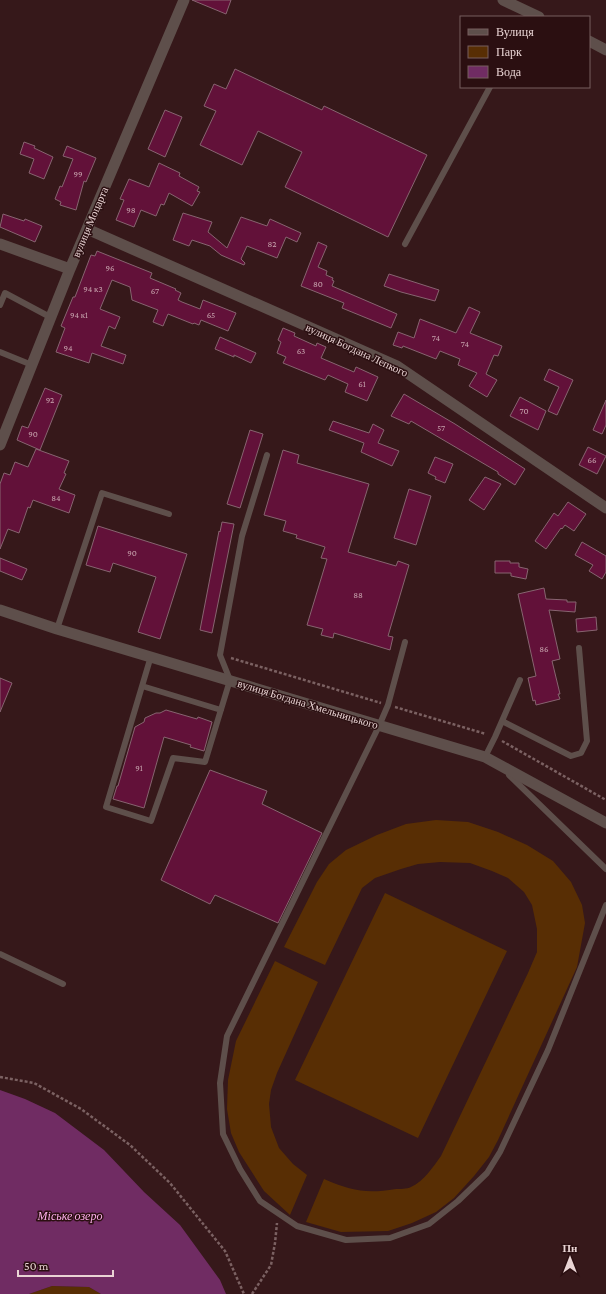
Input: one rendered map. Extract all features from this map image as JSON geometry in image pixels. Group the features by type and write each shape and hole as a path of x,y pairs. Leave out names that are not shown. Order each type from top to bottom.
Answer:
{"street":[{"name":"вулиця Моцарта","path":"0,445 50,317 184,0"},
{"path":"503,0 532,16"},
{"path":"590,42 606,50"},
{"name":"вулиця Богдана Лепкого","path":"87,229 397,366 606,508"},
{"path":"0,244 70,269"},
{"name":"вулиця Богдана Хмельницького","path":"0,610 57,629 485,757 606,822"}],"lane":[{"path":"405,244 489,88"},
{"path":"0,305 5,293 50,317"},
{"path":"0,352 32,365"},
{"path":"151,656 106,807 151,821 173,758 206,762 230,680 220,655 242,536 267,456"},
{"path":"57,629 102,493 170,514"},
{"path":"405,642 388,705 379,726 228,1036 220,1083 223,1134 240,1169 260,1201 297,1226 346,1240 390,1238 430,1224 458,1201 487,1173 500,1152 548,1050 606,905"},
{"path":"502,721 571,756 581,753 587,741 579,648"},
{"path":"485,757 496,737 520,680"},
{"path":"142,686 222,710"},
{"path":"498,764 606,869"},
{"path":"0,954 62,984"}],"path":[{"path":"220,655 496,737 606,800"},
{"path":"0,1077 34,1083 81,1109 130,1145 170,1183 225,1251 244,1294"},
{"path":"252,1294 271,1265 278,1213"}],"green space":[{"path":"436,820 468,822 498,832 527,845 553,861 571,882 582,905 585,923 577,967 498,1140 489,1157 474,1176 454,1198 436,1212 412,1223 388,1231 341,1232 306,1222 324,1179 351,1189 376,1191 409,1188 424,1177 441,1156 537,952 537,929 532,905 524,892 508,878 470,863 440,862 418,864 401,869 375,878 362,888 325,965 284,947 317,882 329,864 346,850 377,835 406,824"},
{"path":"385,893 507,951 418,1138 295,1080"},
{"path":"275,961 318,982 277,1073 271,1090 269,1104 271,1127 279,1148 293,1164 307,1175 290,1215 264,1191 239,1152 231,1133 227,1109 228,1080 236,1041"},
{"path":"52,1286 89,1287 101,1294 29,1294"}],"water":[{"name":"Міське озеро","path":"0,1090 25,1099 55,1113 104,1150 144,1192 180,1225 220,1280 226,1294 101,1294 89,1287 52,1286 29,1294 0,1294"}],"building":[{"path":"192,0 231,0 226,14"},
{"path":"235,69 322,110 324,106 427,155 388,237 285,187 302,152 258,131 242,165 200,145 216,111 204,106 214,84 226,89"},
{"path":"165,110 182,117 165,157 148,149"},
{"path":"24,142 35,146 34,148 53,157 44,179 29,173 34,159 20,154"},
{"path":"67,146 96,158 86,182 84,181 76,210 60,205 61,202 55,199 60,186 62,187 73,159 63,156"},
{"path":"159,163 180,173 179,176 199,187 197,191 200,192 192,206 169,193 164,205 161,204 156,216 141,210 134,227 116,220 124,200 120,199 129,179 149,187"},
{"path":"183,213 212,222 208,232 227,248 241,217 267,226 270,219 301,233 297,242 286,237 277,258 247,246 241,259 245,263 244,265 221,255 210,246 192,240 189,246 173,240"},
{"path":"3,214 24,221 25,219 42,226 35,242 0,227"},
{"path":"318,242 327,246 318,267 327,271 326,275 333,278 332,280 334,281 332,286 397,314 391,328 342,308 344,303 301,286"},
{"path":"97,251 152,273 150,278 176,289 175,290 181,293 178,300 182,302 200,309 203,300 236,313 228,331 201,320 199,325 193,324 168,314 163,326 153,322 158,310 132,300 130,287 112,280 100,309 120,317 115,329 109,326 101,346 126,355 123,364 92,353 89,363 56,352 65,328 61,326 73,297 75,297 91,255 95,256"},
{"path":"389,274 439,290 435,301 384,286"},
{"path":"469,307 480,312 470,333 502,346 498,356 494,355 486,374 497,380 487,397 469,386 477,373 458,365 460,359 440,351 436,359 403,346 402,348 393,345 398,332 414,338 420,319 456,333"},
{"path":"283,328 295,333 294,336 316,346 317,343 326,347 321,358 354,372 356,367 378,377 367,401 345,392 348,384 328,375 325,380 283,363 286,357 277,353 281,342 278,340"},
{"path":"220,337 256,353 251,363 234,355 234,357 215,349"},
{"path":"549,369 573,380 557,415 548,411 559,387 544,380"},
{"path":"45,388 62,395 40,450 17,440 22,426 28,428"},
{"path":"404,394 455,424 525,469 515,485 498,474 498,472 411,421 409,424 391,416"},
{"path":"520,397 546,411 538,430 510,416"},
{"path":"606,400 606,425 602,434 593,430"},
{"path":"333,421 369,433 373,424 384,430 378,443 399,451 392,466 361,452 364,443 329,430"},
{"path":"250,430 263,434 240,508 227,504"},
{"path":"588,447 606,456 597,474 579,465"},
{"path":"36,449 69,461 64,473 66,474 59,489 75,495 69,513 33,500 30,508 28,507 19,533 8,529 0,549 0,484 4,473 10,475 15,462 28,467"},
{"path":"283,450 299,455 297,463 369,484 348,552 396,566 398,561 409,565 388,636 393,637 390,650 334,633 333,638 321,635 323,629 307,625 327,559 321,558 325,547 296,538 297,535 283,531 286,521 264,515"},
{"path":"435,457 453,464 445,483 435,479 436,477 428,473"},
{"path":"485,477 501,484 484,510 469,500"},
{"path":"409,489 431,496 416,545 394,538"},
{"path":"568,502 586,514 574,531 565,525 562,529 561,528 546,549 535,541 554,513 558,516"},
{"path":"222,522 234,524 212,633 200,630"},
{"path":"98,526 187,554 160,639 138,632 156,577 113,563 110,572 86,565"},
{"path":"582,542 606,556 606,572 602,579 589,571 593,565 575,555"},
{"path":"0,558 27,569 22,580 0,571"},
{"path":"495,561 510,561 510,563 519,563 519,567 528,569 526,579 511,576 511,573 495,573"},
{"path":"544,588 546,599 576,602 575,612 549,610 560,659 552,661 560,699 536,705 535,700 533,701 528,678 536,676 518,594"},
{"path":"596,617 597,630 577,632 576,619"},
{"path":"0,678 12,683 0,712"},
{"path":"166,710 197,719 198,717 212,722 204,751 190,747 191,745 164,737 144,808 113,799 135,727 144,722 145,718"},
{"path":"210,770 267,791 262,804 322,833 278,923 215,895 210,904 161,880"}]}
